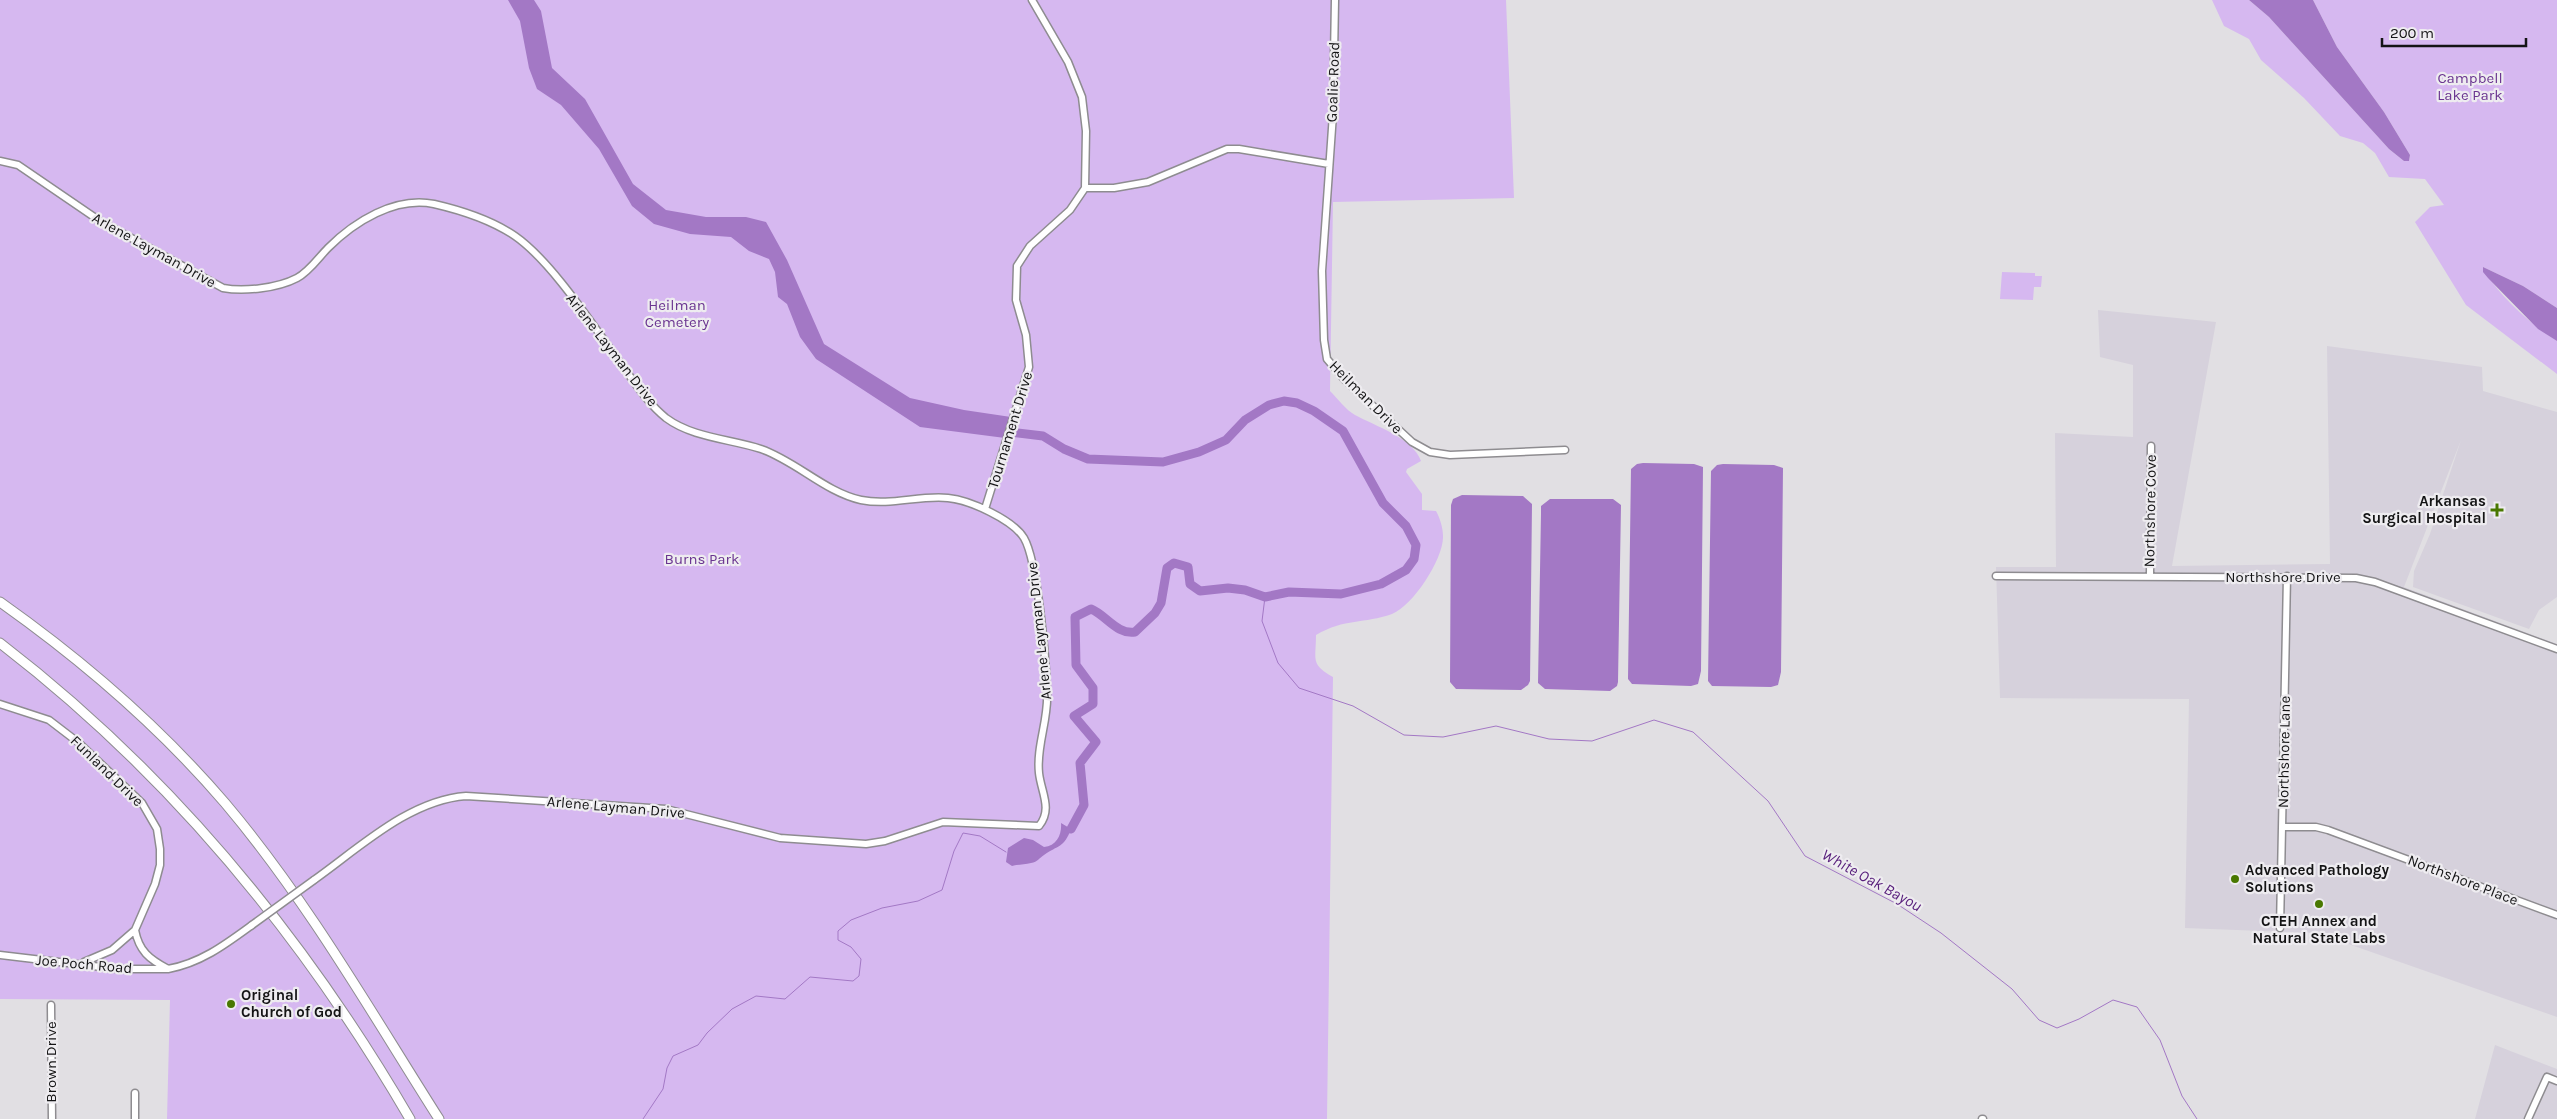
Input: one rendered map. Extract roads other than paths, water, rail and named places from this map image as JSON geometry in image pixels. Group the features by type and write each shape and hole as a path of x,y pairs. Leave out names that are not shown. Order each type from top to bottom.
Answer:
{"highway":[{"path":"0,602 46,635 131,705 225,803 284,880 331,948 439,1119"},
{"path":"0,643 88,717 158,784 253,888 357,1030 410,1119"}],"street":[{"path":"1032,0 1068,62 1082,97 1086,131 1085,188 1114,188 1148,182 1226,149 1256,151 1329,164"},
{"name":"Goalie Road","path":"1329,164 1334,83 1335,0"},
{"name":"Arlene Layman Drive","path":"0,161 18,165 100,221 224,288 234,290 278,284 296,279 339,237 362,220 384,210 423,203 462,213 508,232 532,250 596,328 646,398 668,420 710,435 763,449 856,498 884,502 952,498 985,510 1020,533 1028,547 1032,561 1048,696 1047,717 1038,771 1047,809 1039,826 1011,826 949,821 877,843 795,840 752,832 666,809 466,796 435,801 412,812 207,956 168,969"},
{"name":"Heilman Drive","path":"1329,164 1322,271 1322,308 1325,353 1333,368 1412,442 1430,452 1450,455 1565,450"},
{"name":"Tournament Drive","path":"985,510 1028,374 1030,357 1016,300 1017,266 1030,246 1070,210 1085,188"},
{"name":"Northshore Cove","path":"2150,576 2151,446"},
{"name":"Northshore Drive","path":"1996,576 2346,577 2374,582 2557,649"},
{"name":"Northshore Lane","path":"2280,928 2287,576"},
{"name":"Funland Drive","path":"0,704 39,716 58,726 97,758 148,811 159,839 160,865 136,930 112,950 84,962 82,965"},
{"name":"Northshore Place","path":"2282,827 2316,827 2328,830 2557,915"},
{"path":"136,930 143,953 168,969"},
{"name":"Joe Poch Road","path":"0,955 82,965 132,969 168,969"},
{"name":"Brown Drive","path":"51,1005 52,1119"},
{"path":"2528,1119 2547,1077 2557,1081"},
{"path":"135,1093 135,1119"}],"waterway":[{"path":"1010,432 1043,436 1064,449 1088,459 1163,462 1199,452 1226,440 1245,420 1269,405 1284,401 1297,403 1314,411 1343,431 1383,503 1406,526 1416,545 1414,559 1406,570 1381,584 1341,594 1289,592 1265,597 1245,590 1228,588 1200,591 1190,584 1188,567 1174,563 1167,568 1161,603 1155,613 1135,632 1123,631 1117,628 1091,609 1075,617 1076,665 1093,688 1093,704 1074,716 1096,742 1080,763 1084,805 1071,829"},
{"name":"White Oak Bayou","path":"1265,597 1262,621 1278,663 1299,688 1353,706 1404,735 1443,737 1496,726 1549,739 1592,741 1654,720 1693,732 1768,801 1805,856 1897,904 1941,933 2012,989 2039,1020 2057,1028 2079,1019 2113,1000 2137,1007 2160,1040 2182,1096 2197,1119"},
{"path":"643,1119 663,1089 667,1068 673,1056 698,1045 707,1033 732,1009 756,996 785,999 810,977 853,981 859,976 861,959 851,947 838,940 838,931 851,920 882,908 918,901 942,890 954,851 963,833 980,836 1006,852"}],"place":[{"name":"Arkansas Surgical Hospital","path":"2497,510"},
{"name":"Advanced Pathology Solutions","path":"2235,879"},
{"name":"CTEH Annex and Natural State Labs","path":"2319,904"},
{"name":"Original Church of God","path":"231,1004"}],"park label":[{"name":"Campbell Lake Park","path":"2470,86"},
{"name":"Heilman Cemetery","path":"677,314"},
{"name":"Burns Park","path":"702,559"}]}
